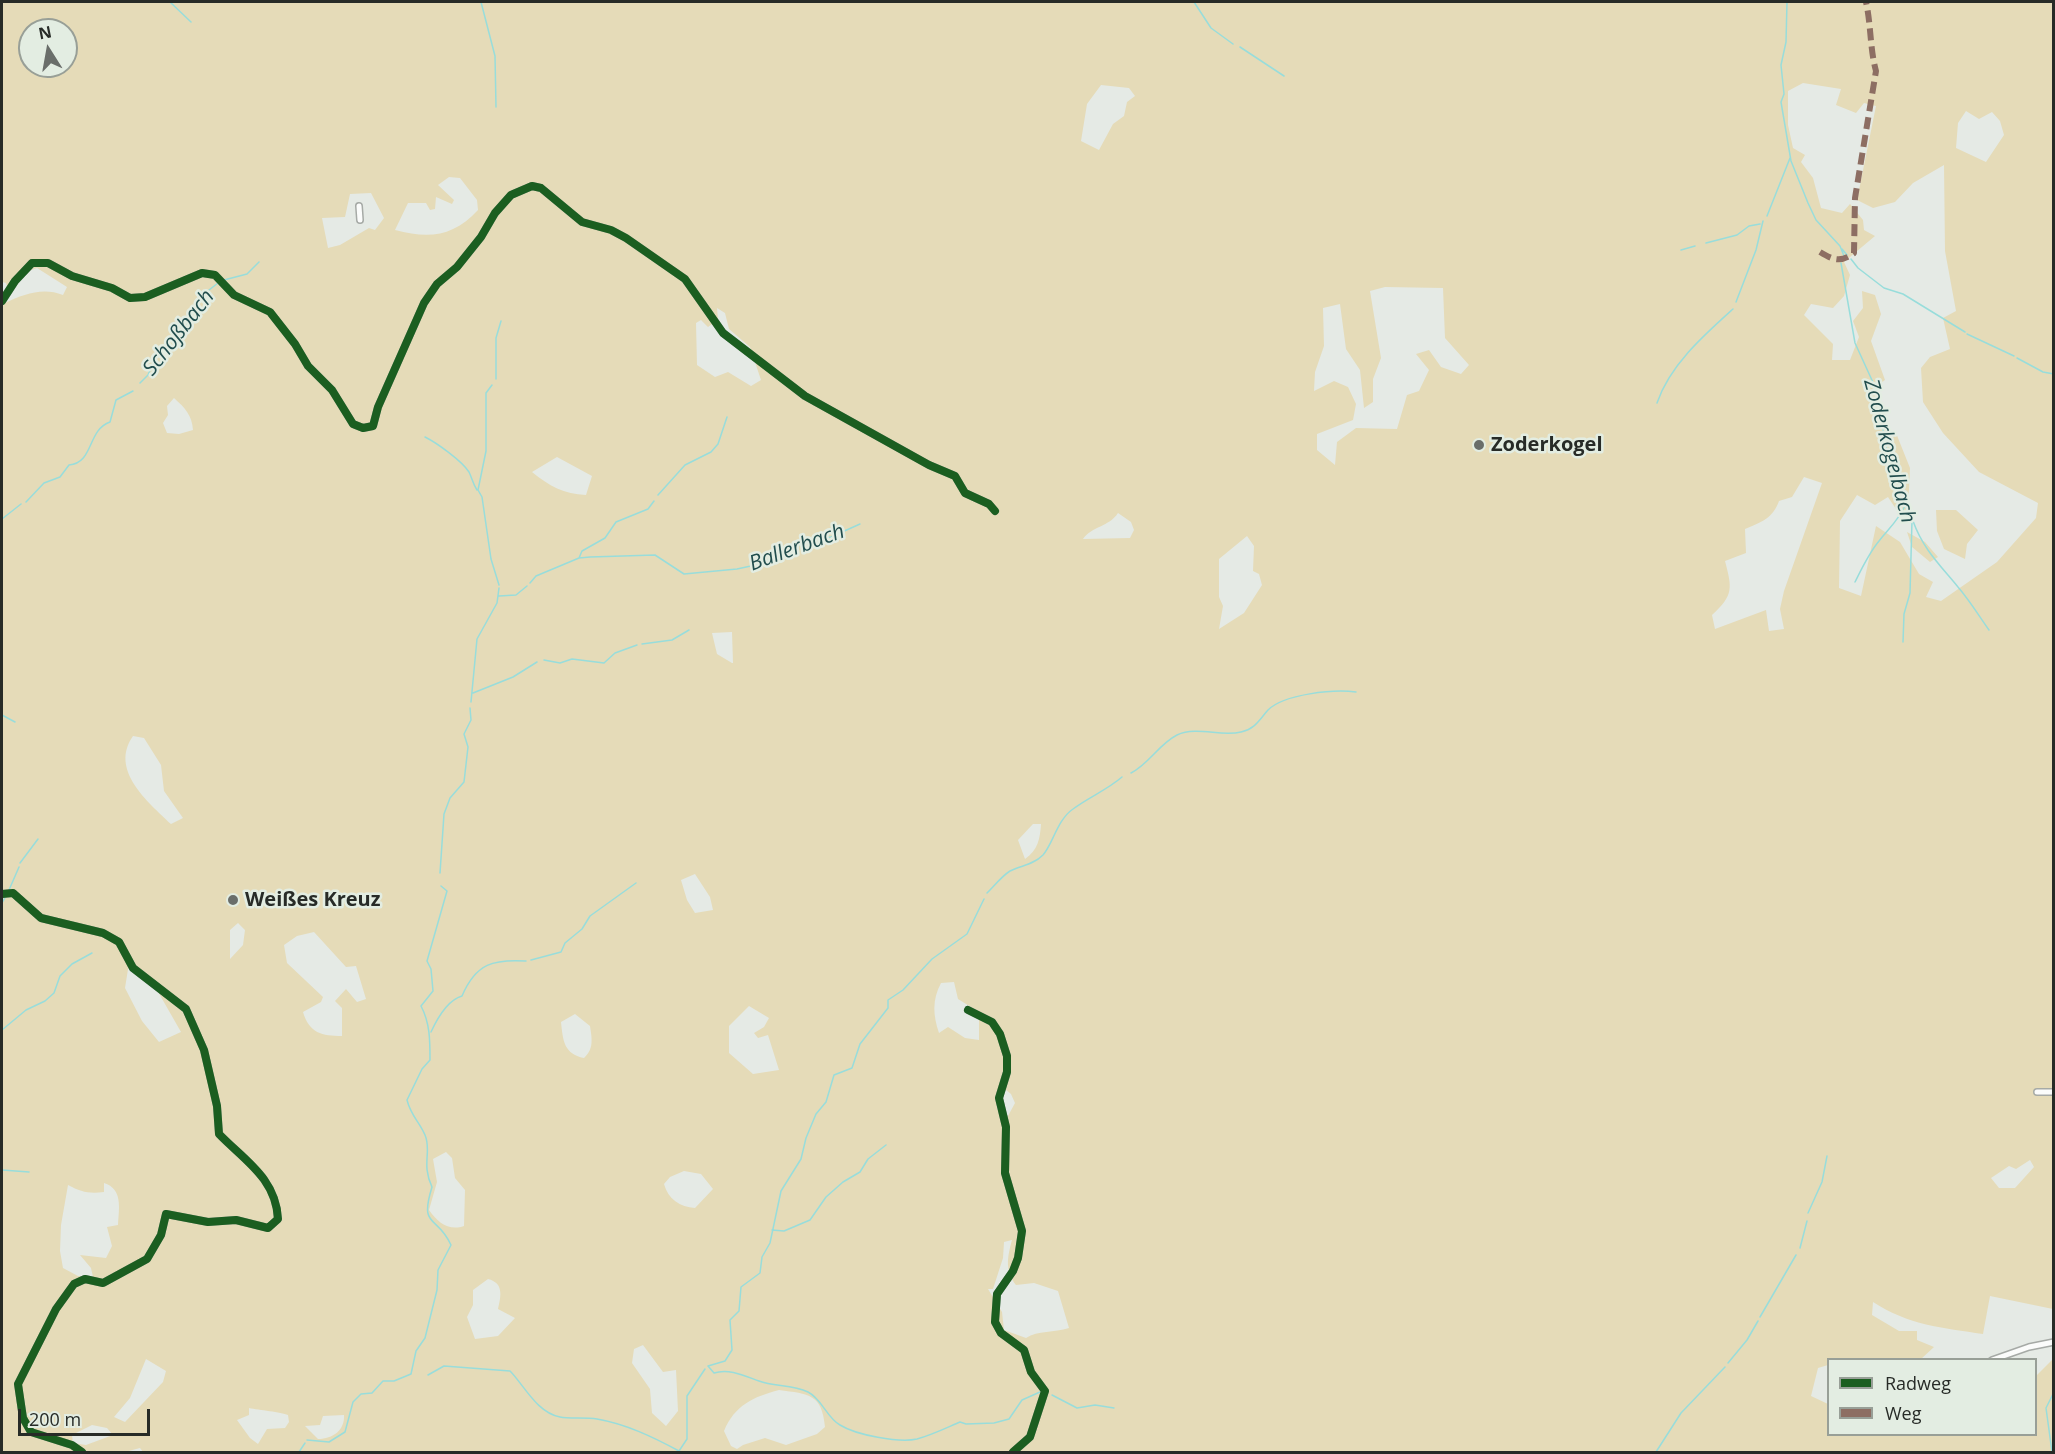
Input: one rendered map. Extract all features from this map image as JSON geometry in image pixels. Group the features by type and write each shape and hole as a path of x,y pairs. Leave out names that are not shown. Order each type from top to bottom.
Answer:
{"street":[{"path":"2,301 15,281 32,263 48,263 72,276 112,288 130,298 145,297 202,273 214,275 234,295 270,312 295,344 308,366 332,390 354,424 363,428 373,426 378,407 424,303 437,284 457,267 481,237 495,213 512,195 532,186 541,188 582,222 612,230 685,279 723,333 806,396 928,465 955,476 965,494 989,504 995,511"},
{"path":"359,206 360,220"},
{"path":"2,894 13,893 41,918 103,933 119,942 133,968 186,1009 204,1050 217,1106 219,1134 261,1173 277,1205 278,1218 268,1228 236,1220 208,1222 166,1214 161,1235 147,1259 103,1283 85,1278 74,1284 56,1309 18,1384 23,1418 31,1432 65,1442 82,1452"},
{"path":"968,1010 992,1022 1000,1034 1007,1056 1007,1072 999,1098 1006,1127 1005,1173 1022,1231 1018,1258 1013,1271 998,1291 995,1323 1001,1333 1024,1350 1031,1372 1045,1391 1030,1437 1013,1452"},
{"path":"2037,1092 2054,1092"},
{"path":"1995,1358 2054,1342"}],"shaded area":[{"path":"2,2 2053,2 2053,1309 1990,1296 1983,1334 1913,1321 1873,1302 1872,1315 1899,1331 1917,1331 1917,1340 1934,1347 1922,1358 1827,1358 1827,1365 1818,1368 1811,1396 1827,1404 1827,1436 2037,1436 2037,1375 2053,1359 2053,1452 143,1452 140,1448 125,1452 2,1452 2,300 5,303 26,294 41,292 63,295 67,287 37,268 26,272 8,289 6,283 2,282","holes":["1803,83 1841,89 1836,105 1856,113 1864,103 1876,106 1857,200 1873,208 1895,202 1913,183 1944,165 1945,251 1956,311 1943,318 1950,349 1930,357 1921,368 1923,402 1943,433 1979,472 2038,503 2036,518 1997,562 1941,601 1926,597 1933,582 1919,574 1900,542 1876,526 1861,596 1839,588 1840,521 1857,495 1875,505 1888,497 1898,512 1908,510 1910,468 1896,433 1881,428 1874,388 1885,380 1871,341 1881,314 1875,295 1862,291 1863,308 1853,321 1859,337 1850,360 1832,360 1833,344 1804,315 1811,304 1833,308 1844,296 1850,275 1844,262 1875,236 1864,230 1863,220 1850,204 1842,213 1821,208 1813,178 1801,162 1805,155 1793,148 1788,125 1788,91","1101,85 1129,88 1135,96 1127,102 1124,116 1113,124 1099,150 1081,141 1087,104","1966,111 1979,119 1992,112 2000,121 2004,135 1986,162 1956,148 1958,123","449,177 460,178 477,200 478,210 459,226 440,234 407,233 395,230 408,203 426,203 430,210 435,209 436,197 452,204 454,200 438,185","371,193 384,218 375,230 369,228 340,245 328,248 322,218 345,217 350,194","1385,287 1443,288 1445,338 1469,365 1461,374 1441,367 1429,350 1416,354 1429,370 1419,391 1407,395 1397,429 1356,428 1337,442 1335,465 1317,450 1317,434 1353,420 1356,404 1348,387 1334,381 1314,391 1315,372 1324,346 1323,308 1340,304 1346,349 1360,370 1364,408 1373,402 1373,379 1381,358 1370,291","717,308 725,313 729,329 750,347 761,380 751,386 728,372 715,377 697,365 696,323 701,320 708,327 718,320","174,398 187,412 193,430 179,434 167,433 163,423 168,415 167,406","557,457 592,476 586,495 564,491 532,472","1804,477 1822,483 1784,591 1780,609 1784,629 1769,631 1766,610 1715,629 1712,615 1728,596 1730,585 1725,561 1746,553 1745,529 1762,522 1777,507 1779,501 1792,497","1118,513 1131,522 1134,530 1130,538 1083,539 1091,531 1114,518","1247,536 1254,546 1253,571 1259,574 1262,585 1244,613 1219,629 1223,606 1219,597 1219,559","732,632 732,663 717,654 712,633","133,736 144,738 161,765 164,791 183,818 171,824 152,806 134,784 128,773 127,749","1033,824 1041,824 1036,848 1025,859 1018,840","695,874 710,897 713,910 695,913 687,900 681,880","238,923 245,930 243,945 230,959 230,930","314,932 346,967 356,966 366,999 357,1002 346,989 335,1001 342,1008 342,1036 322,1034 309,1025 303,1012 321,1002 323,997 287,963 284,945 297,936","129,963 153,983 181,1032 159,1042 142,1021 125,988","954,982 958,999 979,1012 979,1040 965,1038 948,1027 939,1033 935,1002 941,983","749,1006 769,1018 764,1027 754,1033 758,1038 768,1035 779,1070 753,1074 729,1053 729,1026","575,1014 590,1026 591,1047 584,1058 568,1050 564,1041 561,1022","1000,1085 1011,1094 1015,1103 1008,1116 997,1109 996,1098","446,1152 452,1158 455,1178 465,1190 464,1226 449,1227 432,1215 429,1210 437,1182 433,1159","2030,1160 2034,1167 2015,1188 1999,1188 1991,1178 2009,1166 2016,1169","684,1171 701,1174 713,1189 695,1208 684,1206 668,1194 664,1184 670,1177","104,1183 117,1194 118,1225 107,1227 112,1246 106,1258 80,1255 91,1268 93,1277 78,1276 63,1268 60,1251 61,1225 68,1185 89,1193 104,1192","1012,1240 1008,1264 1012,1280 1016,1285 1034,1283 1058,1291 1069,1328 1026,1338 1004,1330 1002,1312 988,1289 993,1289 1003,1258 1004,1242","488,1279 499,1287 498,1309 515,1318 498,1336 475,1339 467,1317 473,1305 473,1290","643,1345 663,1372 676,1370 678,1411 666,1426 652,1413 650,1389 632,1363 634,1349","146,1359 166,1371 163,1382 125,1422 114,1417 130,1398","779,1390 806,1395 817,1402 821,1408 825,1427 817,1434 786,1445 765,1438 737,1449 731,1446 724,1431 739,1408 753,1399","249,1408 288,1415 289,1422 285,1428 267,1429 258,1444 250,1438 237,1420 249,1415","344,1415 344,1420 337,1433 323,1439 318,1439 305,1426 320,1425 323,1416","92,1425 107,1428 113,1435 86,1445 73,1443 72,1435"]},
{"path":"1936,510 1956,510 1978,530 1967,544 1965,559 1944,549 1937,531"},
{"path":"1907,532 1925,542 1938,557 1930,562 1912,547"}],"waterway":[{"path":"170,2 191,22"},
{"path":"481,2 495,56 496,107"},
{"path":"1194,2 1211,28 1233,44"},
{"name":"Zoderkogelbach","path":"1787,2 1786,42 1781,65 1784,94 1781,102 1791,161 1816,220 1840,246 1844,256"},
{"path":"1240,47 1284,76"},
{"path":"1767,216 1790,158"},
{"path":"1736,302 1756,250 1763,221"},
{"path":"1706,243 1737,235 1749,226 1760,224"},
{"path":"1681,250 1695,246"},
{"name":"Zoderkogelbach","path":"1842,249 1847,255"},
{"path":"1851,259 1858,268 1884,288 1903,294 1965,332"},
{"name":"Schoßbach","path":"224,280 247,274 259,262"},
{"name":"Zoderkogelbach","path":"1841,263 1855,343 1876,389 1886,447 1898,474 1905,505 1912,520 1910,593 1904,614 1903,642"},
{"name":"Schoßbach","path":"140,383 148,375 156,356 174,335 190,322 194,309 209,290 218,283"},
{"path":"1657,403 1679,363 1733,309"},
{"path":"496,379 496,338 501,321"},
{"path":"1967,334 2014,356"},
{"path":"2017,358 2043,372 2054,374"},
{"path":"492,385 486,393 486,451 478,490 482,497 491,559 499,585"},
{"name":"Schoßbach","path":"26,502 44,483 60,477 69,465 83,459 97,432 110,422 116,400 133,391"},
{"path":"658,495 685,465 711,452 718,444 727,417"},
{"path":"425,437 461,463 469,472 477,490"},
{"path":"579,558 582,551 605,538 616,522 648,509 654,501"},
{"name":"Schoßbach","path":"2,519 21,504"},
{"path":"1855,582 1872,550 1905,506"},
{"path":"1913,521 1938,564 1989,630"},
{"name":"Ballerbach","path":"530,583 536,576 579,558 590,557 655,555 684,574 737,569 760,564 811,539 831,537 860,524"},
{"name":"Ballerbach","path":"499,596 516,595 527,586"},
{"path":"471,702 477,639 497,603 499,588"},
{"path":"642,644 672,640 689,630"},
{"path":"544,660 560,663 572,659 604,663 615,653 637,645"},
{"path":"473,693 513,677 537,662"},
{"path":"1131,773 1143,765 1165,743 1185,732 1246,731 1268,710 1285,700 1323,692 1356,692"},
{"path":"440,873 444,814 450,798 464,782 468,747 464,734 471,720 470,708"},
{"path":"2,715 15,722"},
{"path":"987,893 1010,871 1031,863 1043,855 1059,825 1068,814 1122,777"},
{"path":"20,863 38,839"},
{"path":"9,890 19,867"},
{"path":"531,960 561,952 565,943 582,929 590,916 636,883"},
{"path":"307,1440 329,1442 345,1432 353,1402 361,1394 372,1393 383,1381 394,1381 411,1374 416,1351 425,1338 437,1290 438,1270 451,1245 446,1235 429,1216 432,1187 427,1171 427,1141 407,1100 422,1069 430,1060 428,1025 421,1006 433,991 431,969 427,961 447,891 441,886"},
{"path":"2,903 6,896"},
{"path":"708,1366 725,1361 732,1350 730,1320 739,1311 741,1287 760,1273 762,1257 770,1243 781,1191 801,1159 806,1138 816,1114 826,1102 834,1075 852,1068 860,1044 888,1008 888,1000 903,990 932,959 967,934 984,899"},
{"path":"2,1030 26,1010 45,1001 54,993 60,976 72,964 92,953"},
{"path":"431,1032 443,1011 452,1001 462,996 473,976 480,970 495,962 526,961"},
{"path":"772,1230 784,1231 810,1220 826,1197 843,1182 860,1172 868,1159 886,1145"},
{"path":"1808,1213 1822,1182 1827,1156"},
{"path":"2,1170 29,1172"},
{"path":"1800,1248 1807,1221"},
{"path":"1760,1317 1796,1255"},
{"path":"1728,1363 1747,1340 1758,1321"},
{"path":"428,1375 444,1366 510,1371 532,1398 544,1410 552,1414 564,1418 588,1418 618,1424 679,1451 687,1439 687,1396 705,1369"},
{"path":"708,1366 714,1373 731,1372 765,1383 802,1389 813,1395 831,1418 847,1429 867,1435 900,1440 917,1439 960,1422 966,1424 994,1423 1009,1419 1022,1400 1040,1392"},
{"path":"1656,1452 1681,1413 1725,1367"},
{"path":"2052,1452 2046,1408 2054,1392"},
{"path":"1052,1395 1077,1408 1095,1405 1114,1408"},
{"path":"299,1452 305,1443"}],"marked path":[{"path":"1820,252 1837,259 1854,253 1855,198 1876,71 1866,2"}],"cycle path":[{"path":"2,301 15,281 32,263 48,263 72,276 112,288 130,298 145,297 202,273 215,275 234,295 270,312 295,344 308,366 332,390 353,424 363,428 373,426 378,407 424,303 437,284 457,267 481,237 495,213 511,195 532,186 541,188 582,222 611,230 626,238 685,279 723,333 805,396 929,465 955,476 965,493 989,504 995,511"},
{"path":"2,894 13,893 41,918 103,933 119,942 133,968 186,1009 204,1050 217,1106 219,1134 257,1171 265,1181 276,1205 278,1219 268,1228 236,1220 208,1222 166,1214 161,1235 147,1259 103,1283 85,1279 74,1284 56,1309 18,1384 23,1418 31,1432 72,1445 82,1452"},
{"path":"968,1010 992,1022 1000,1034 1007,1056 1007,1072 999,1098 1006,1127 1005,1173 1022,1231 1018,1258 1013,1271 997,1294 995,1322 1001,1333 1024,1350 1031,1372 1045,1391 1030,1437 1013,1452"}],"place":[{"name":"Zoderkogel","path":"1479,445"},
{"name":"Weißes Kreuz","path":"233,900"}]}
